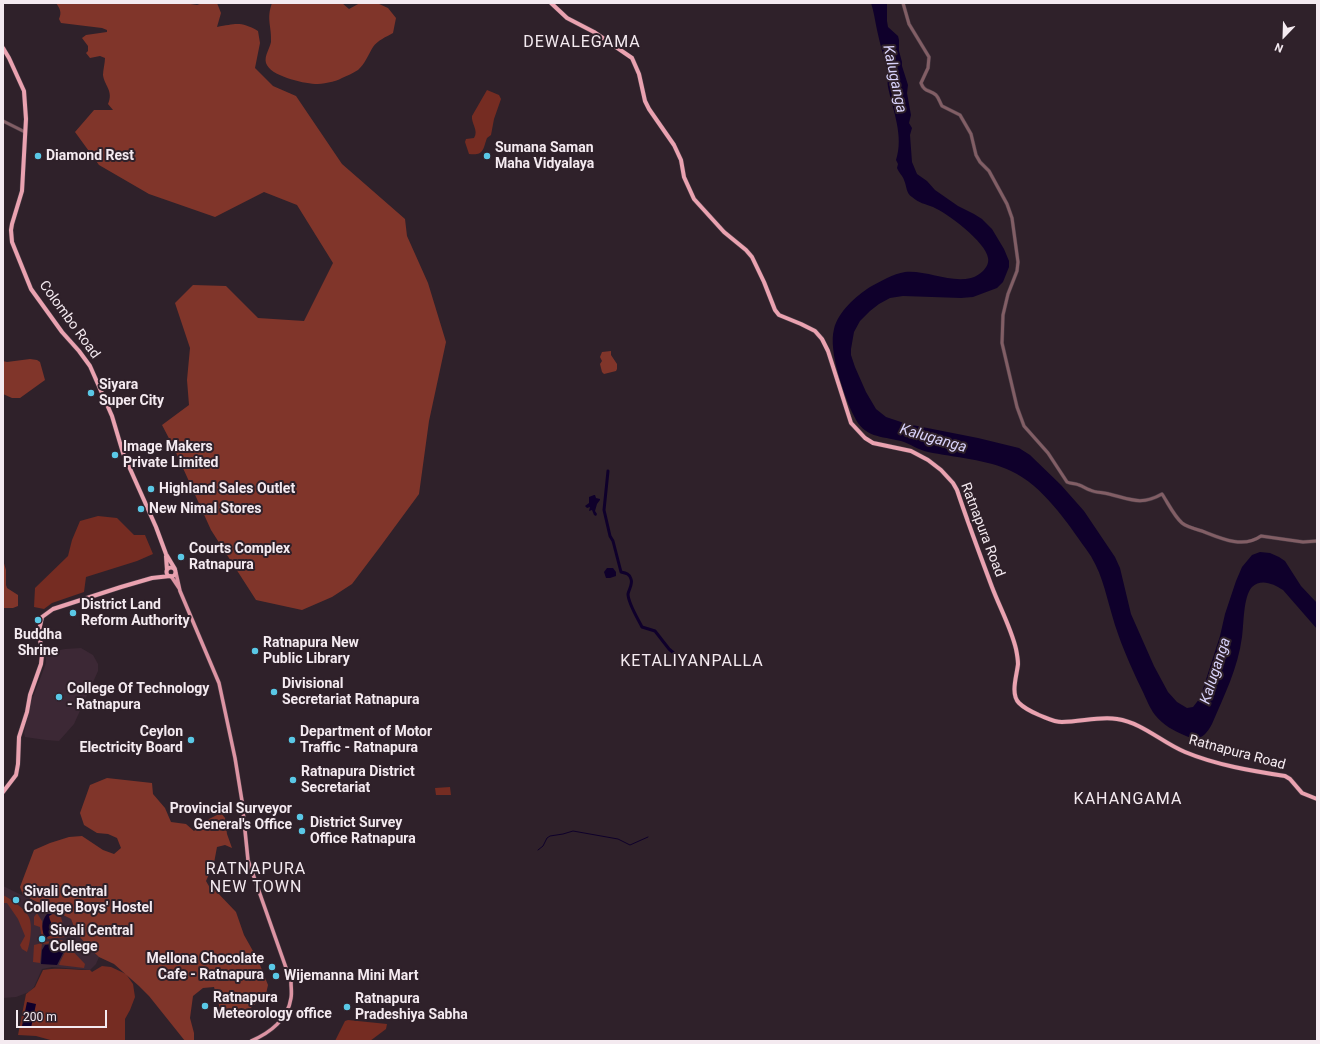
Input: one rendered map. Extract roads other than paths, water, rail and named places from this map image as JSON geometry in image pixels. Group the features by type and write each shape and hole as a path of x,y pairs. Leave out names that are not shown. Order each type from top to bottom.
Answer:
{"highway":[{"name":"Ratnapura Road","path":"551,3 567,18 599,36 632,58 639,74 648,109 674,145 681,160 684,177 694,199 724,232 746,250 752,257 775,310 779,315 815,332 822,339 828,351 851,423 865,438 873,443 911,451 928,460 941,470 953,483 957,490 992,588 1016,649 1018,663 1015,695 1017,702 1036,714 1052,720 1063,722 1102,718 1117,719 1143,728 1173,746 1197,756 1235,767 1285,776 1290,779 1302,793 1317,799"},
{"name":"Colombo Road","path":"3,48 22,83 24,91 25,132 22,191 12,224 12,242 31,289 62,332 90,366 112,416 123,453 158,532 166,554 175,571"},
{"name":"Colombo Road","path":"166,554 167,570"},
{"path":"3,792 16,775 19,737 27,712 30,695 41,664 42,655 39,631 42,617 52,609 121,586 152,578 174,575 175,571 170,567 152,578"},
{"path":"167,570 170,576"}],"main road":[{"path":"175,571 180,591 219,683 236,758 248,860 291,982 291,998 282,1019 275,1027 252,1041"},
{"path":"170,576 180,591"}],"street":[{"path":"903,3 909,24 929,57 928,68 921,83 923,88 926,91 935,94 942,106 960,115 971,134 976,155 980,162 989,171 1007,204 1012,218 1018,262 1017,271 1008,294 1003,315 1002,343 1017,407 1024,426 1048,453 1067,482 1079,485 1091,491 1128,500 1141,501 1154,499 1162,494 1182,523 1189,527 1229,541 1242,542 1256,539 1261,536 1303,542 1317,541"},
{"path":"3,121 25,132"}],"water":[{"name":"Kaluganga","path":"871,3 887,3 888,27 898,36 902,66 908,85 907,93 911,115 909,123 912,128 910,135 912,162 917,174 927,181 935,190 958,206 982,219 992,229 1004,249 1009,261 1009,267 1003,282 997,288 973,297 903,296 890,298 870,311 860,321 854,332 851,349 851,355 855,367 866,392 876,409 886,417 907,424 1019,448 1030,455 1061,485 1084,511 1115,557 1120,568 1131,614 1154,666 1168,692 1177,702 1187,708 1193,707 1200,698 1220,636 1225,614 1242,567 1252,555 1260,552 1270,553 1285,561 1301,586 1317,603 1317,629 1283,590 1272,584 1263,582 1252,587 1249,591 1245,604 1242,637 1234,671 1212,724 1205,734 1199,738 1191,738 1177,732 1162,722 1153,712 1121,643 1102,580 1095,564 1070,527 1044,495 1023,478 1002,467 982,461 928,452 901,441 874,435 863,428 854,416 838,373 833,349 834,329 836,323 848,305 870,287 896,274 913,272 954,279 971,278 986,268 988,261 986,251 981,244 965,229 939,210 917,201 910,195 897,168 898,164 896,160 899,142 897,124 888,86 888,75"},
{"path":"594,495 596,498 600,499 595,511 597,514 596,516 592,510 589,511 590,507 587,508 585,506 589,503 589,497"},
{"path":"607,568 613,568 616,572 616,576 606,578 604,572"},
{"path":"47,914 52,914 49,916 53,934 46,939 42,926"},
{"path":"53,944 64,951 57,965 41,964 42,950 45,945"},
{"path":"27,1002 36,1004 31,1028 22,1026"}],"waterway":[{"path":"608,471 604,510 621,572 628,574 631,579 628,598 642,627 655,631 669,649 676,655 679,655"},
{"path":"538,850 550,836 573,831 618,839 630,845 648,837"}],"place":[{"name":"Diamond Rest","path":"38,156"},
{"name":"Sumana Saman Maha Vidyalaya","path":"487,156"},
{"name":"Siyara Super City","path":"91,393"},
{"name":"Image Makers Private Limited","path":"115,455"},
{"name":"Highland Sales Outlet","path":"151,489"},
{"name":"New Nimal Stores","path":"141,509"},
{"name":"Courts Complex Ratnapura","path":"181,557"},
{"name":"District Land Reform Authority","path":"73,613"},
{"name":"Buddha Shrine","path":"38,620"},
{"name":"Ratnapura New Public Library","path":"255,651"},
{"name":"Divisional Secretariat Ratnapura","path":"274,692"},
{"name":"College Of Technology - Ratnapura","path":"59,697"},
{"name":"Ceylon Electricity Board","path":"191,740"},
{"name":"Department of Motor Traffic - Ratnapura","path":"292,740"},
{"name":"Ratnapura District Secretariat","path":"293,780"},
{"name":"Provincial Surveyor General's Office","path":"300,817"},
{"name":"District Survey Office Ratnapura","path":"302,831"},
{"name":"Sivali Central College Boys' Hostel","path":"16,900"},
{"name":"Sivali Central College","path":"42,939"},
{"name":"Mellona Chocolate Cafe - Ratnapura","path":"272,967"},
{"name":"Wijemanna Mini Mart","path":"276,976"},
{"name":"Ratnapura Meteorology office","path":"205,1006"},
{"name":"Ratnapura Pradeshiya Sabha","path":"347,1007"}],"district":[{"name":"DEWALEGAMA","path":"582,43"},
{"name":"KETALIYANPALLA","path":"692,662"},
{"name":"KAHANGAMA","path":"1128,800"},
{"name":"RATNAPURA NEW TOWN","path":"256,879"}]}
